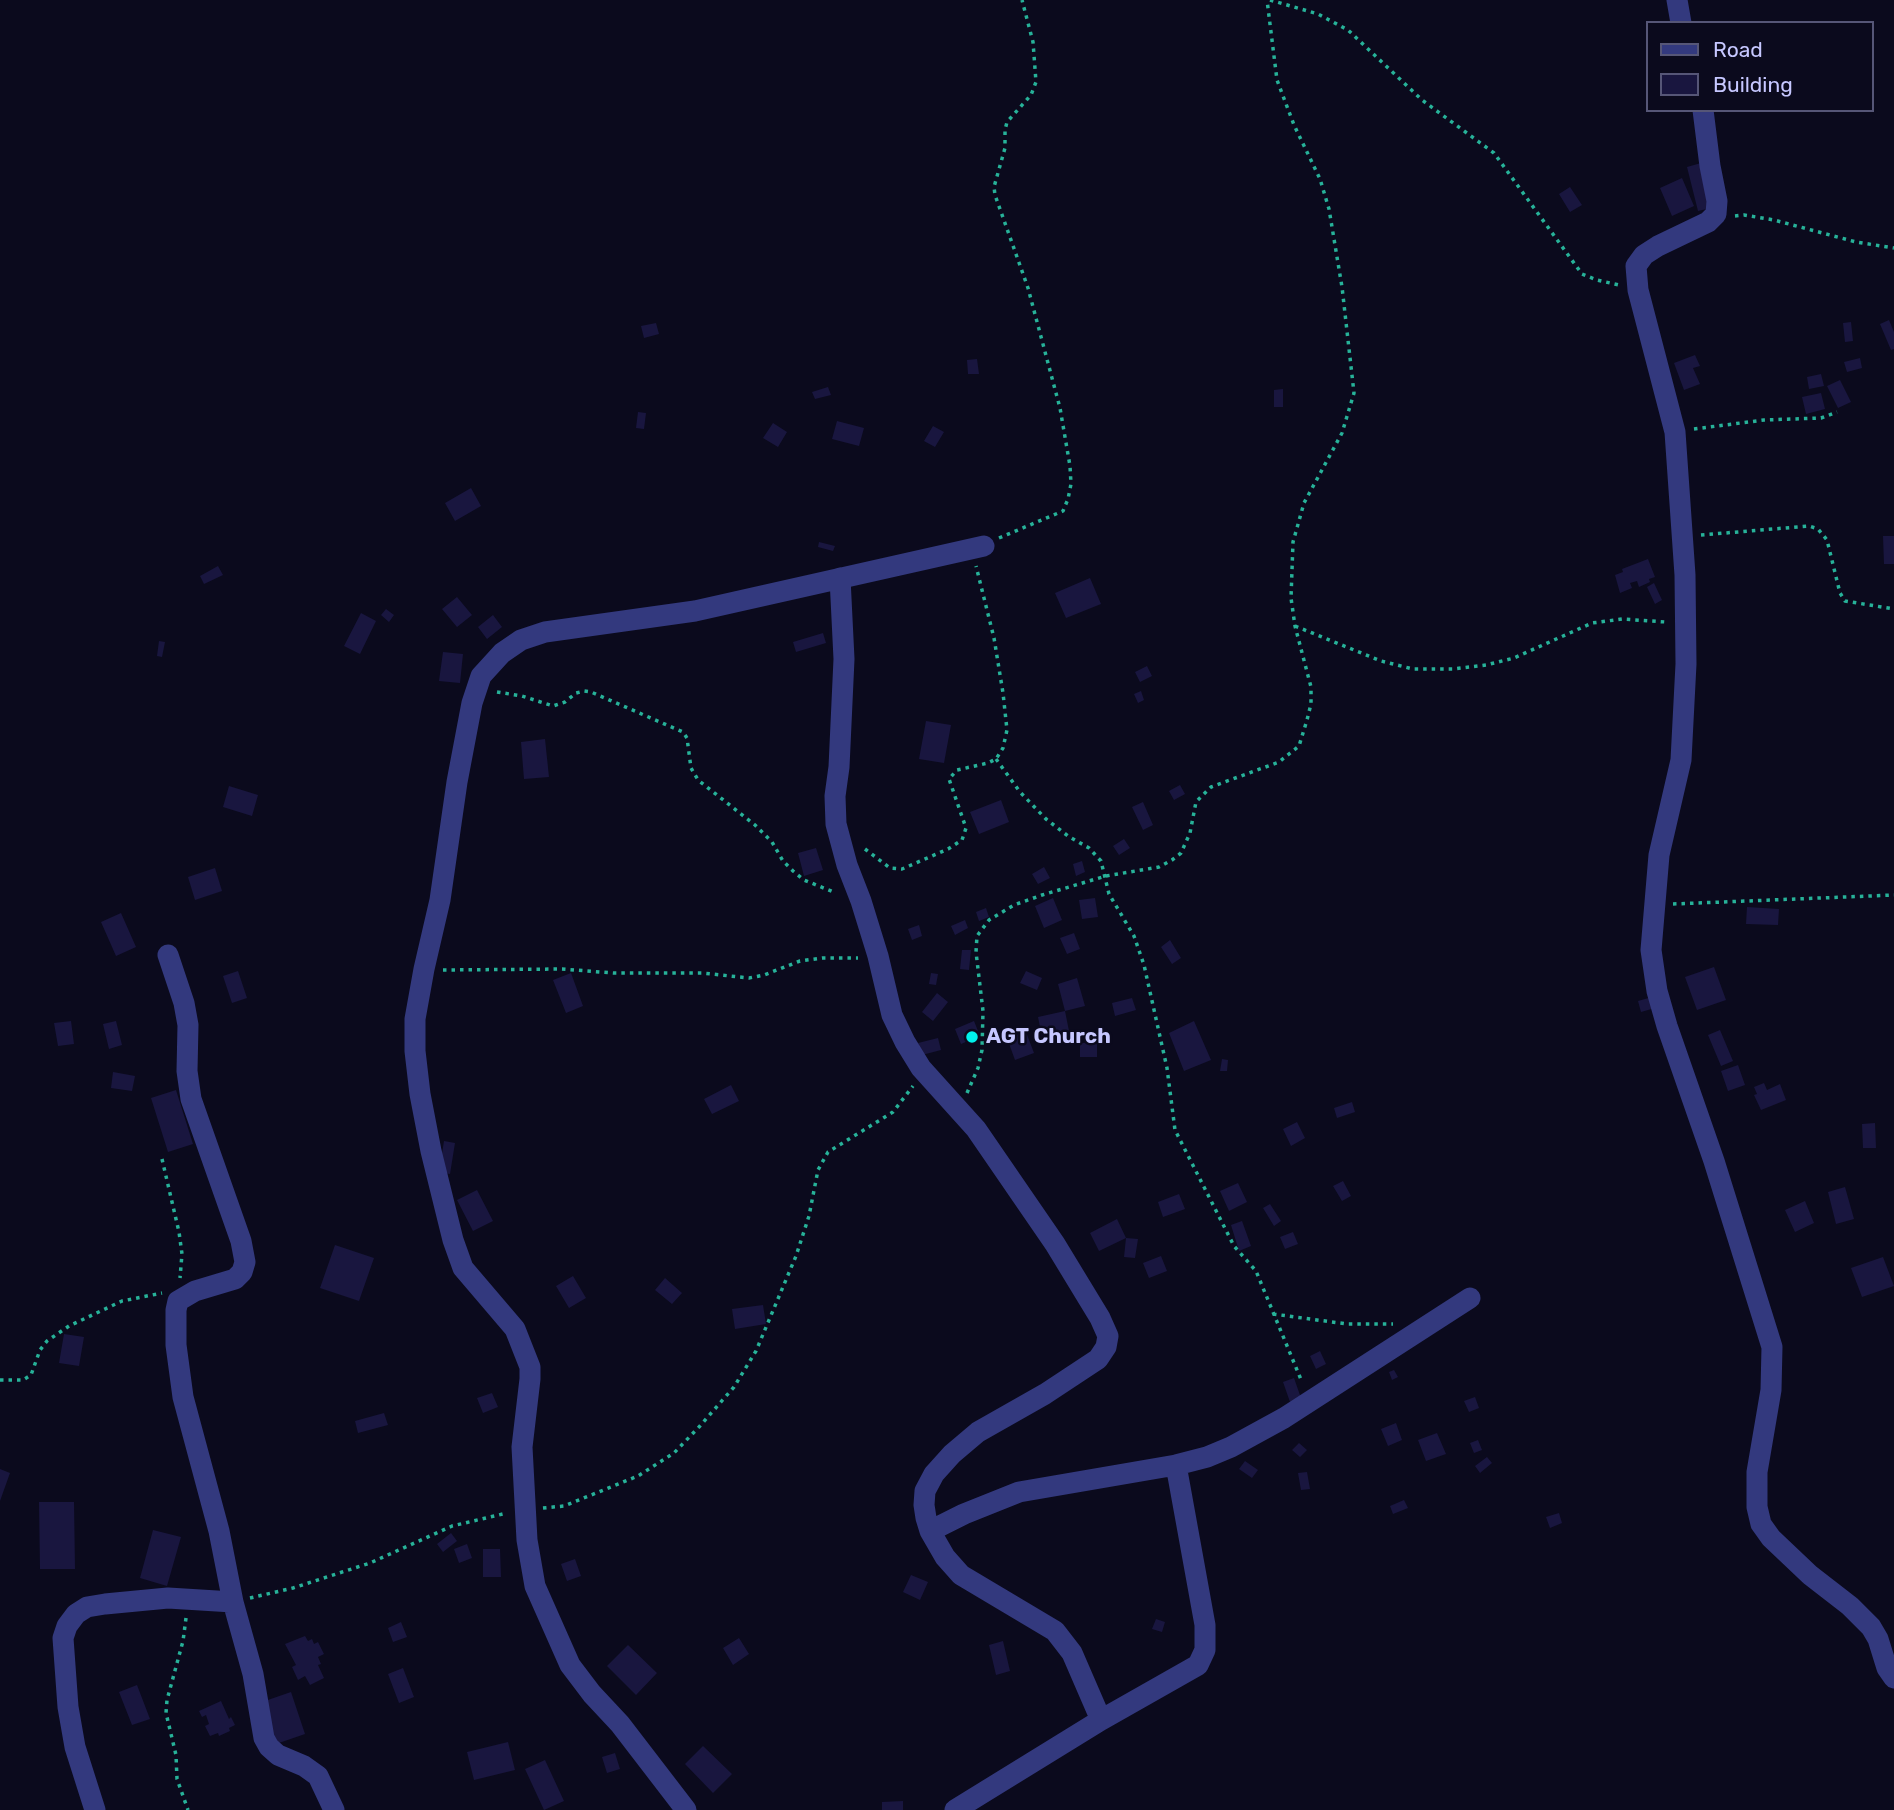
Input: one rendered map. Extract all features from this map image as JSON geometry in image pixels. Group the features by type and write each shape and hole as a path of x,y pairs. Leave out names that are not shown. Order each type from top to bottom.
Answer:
{"street":[{"path":"1676,0 1681,21"},
{"path":"1703,112 1717,201 1716,214 1708,222 1644,255 1636,267 1638,290 1675,432 1686,624 1681,760 1659,855 1651,950 1657,991 1772,1347 1771,1390 1757,1472 1757,1507 1761,1524 1771,1538 1810,1575 1850,1606 1871,1627 1878,1639 1887,1668 1894,1678"},
{"path":"686,1810 621,1724 592,1694 570,1665 535,1586 525,1510 522,1447 530,1367 515,1329 463,1268 442,1198 420,1094 415,1051 415,1019 440,900 457,782 477,690 481,676 502,653 521,640 545,632 695,611 984,546"},
{"path":"840,578 844,659 835,812 847,865 878,957 892,1015 921,1068 961,1109 1055,1244 1108,1336 1107,1347 1098,1359 1045,1394 978,1432 952,1454 934,1474 925,1491 924,1505 930,1531 945,1557 961,1575 1055,1631 1072,1653 1101,1720"},
{"path":"169,955 188,1025 187,1071 191,1099 245,1262 242,1272 235,1279 178,1296 176,1345 183,1397 253,1674 264,1738 278,1755 304,1766 318,1776 334,1810"},
{"path":"930,1531 1019,1492 1177,1465 1231,1447 1470,1298"},
{"path":"955,1810 1101,1720 1185,1675 1198,1665 1205,1650 1205,1625 1177,1465"},
{"path":"95,1810 75,1748 68,1707 63,1639 67,1626 76,1614 87,1607 167,1598 233,1602"}],"path":[{"path":"862,845 878,861 890,868 902,869 962,840 966,828 949,779 957,770 988,763 996,758 1003,748 1007,730 994,638 976,574 976,562 989,541 1063,511 1069,499 1070,466 1060,408 1031,297 994,187 1005,148 1007,122 1031,95 1036,82 1033,42 1022,0"},
{"path":"961,1109 982,1051 983,1011 976,952 977,936 989,920 1014,905 1107,876 1159,867 1172,860 1181,853 1190,833 1196,802 1211,787 1279,762 1299,746 1311,704 1311,687 1294,626 1293,542 1304,503 1342,433 1354,393 1342,287 1329,209 1320,179 1294,125 1278,80 1269,0 1318,14 1348,30 1422,100 1494,153 1582,274 1638,290"},
{"path":"1716,214 1764,218 1856,242 1894,248"},
{"path":"1675,432 1764,420 1821,418 1837,412"},
{"path":"1682,537 1809,526 1818,529 1827,540 1840,593 1845,601 1894,609"},
{"path":"1294,626 1381,661 1413,669 1453,669 1486,665 1514,657 1592,623 1622,619 1686,624"},
{"path":"477,690 522,696 552,706 559,705 576,693 591,692 683,732 687,738 691,768 698,780 755,825 772,842 793,872 815,885 861,901"},
{"path":"996,758 1020,792 1046,819 1101,861 1107,876 1109,894 1134,936 1144,965 1167,1068 1175,1130 1234,1245 1256,1271 1310,1400"},
{"path":"1653,905 1894,895"},
{"path":"424,970 562,969 613,973 702,973 749,978 800,961 878,957"},
{"path":"233,1602 293,1588 370,1563 452,1525 486,1516 564,1506 638,1476 674,1453 734,1387 756,1351 796,1256 809,1216 818,1170 828,1152 893,1112 910,1092 921,1068"},
{"path":"0,1380 23,1380 31,1375 40,1350 47,1341 69,1326 122,1301 149,1294 178,1296 182,1254 162,1159"},
{"path":"1273,1314 1348,1324 1427,1326"},
{"path":"188,1599 183,1641 166,1713 176,1755 177,1779 188,1810"}],"building":[{"path":"1701,163 1711,208 1698,211 1687,167"},
{"path":"1682,178 1694,206 1672,216 1660,188"},
{"path":"1570,187 1582,205 1570,212 1559,194"},
{"path":"1889,320 1894,332 1894,349 1891,350 1880,324"},
{"path":"1851,322 1853,341 1845,342 1843,323"},
{"path":"656,323 659,334 644,338 641,326"},
{"path":"1695,355 1700,366 1693,368 1700,384 1684,390 1674,363"},
{"path":"1860,358 1862,368 1847,372 1844,362"},
{"path":"977,359 979,374 968,374 967,360"},
{"path":"1821,374 1824,386 1809,389 1807,377"},
{"path":"1840,380 1851,402 1838,408 1827,386"},
{"path":"828,387 831,395 815,399 812,392"},
{"path":"1283,389 1283,407 1274,407 1274,390"},
{"path":"1821,393 1825,409 1806,414 1802,397"},
{"path":"638,412 646,413 644,429 636,428"},
{"path":"837,421 864,428 859,446 832,439"},
{"path":"773,423 787,432 778,447 763,438"},
{"path":"933,426 944,432 935,447 924,441"},
{"path":"471,488 481,506 455,521 445,503"},
{"path":"1883,536 1894,536 1894,564 1884,564"},
{"path":"819,542 835,546 833,551 818,547"},
{"path":"1648,559 1655,577 1639,587 1637,581 1630,583 1632,588 1620,593 1615,575 1623,572 1622,569"},
{"path":"218,566 223,575 204,584 200,576"},
{"path":"1090,578 1101,604 1066,618 1055,593"},
{"path":"1654,583 1662,600 1655,604 1647,587"},
{"path":"457,597 472,615 457,627 442,609"},
{"path":"386,609 394,615 389,622 381,615"},
{"path":"361,613 376,621 360,654 344,646"},
{"path":"493,615 502,627 487,639 478,627"},
{"path":"823,633 826,643 796,652 793,642"},
{"path":"159,641 165,642 162,657 157,656"},
{"path":"443,652 463,654 460,683 439,681"},
{"path":"1147,666 1152,676 1140,682 1135,672"},
{"path":"1141,691 1144,700 1138,703 1134,694"},
{"path":"926,721 951,725 944,763 919,759"},
{"path":"545,739 549,777 524,779 521,742"},
{"path":"1180,785 1185,794 1174,800 1169,791"},
{"path":"229,786 258,795 252,816 223,807"},
{"path":"1001,800 1009,822 979,834 970,812"},
{"path":"1143,802 1153,825 1143,830 1132,807"},
{"path":"1124,839 1130,848 1119,855 1113,846"},
{"path":"816,848 823,870 804,876 798,853"},
{"path":"1082,861 1085,872 1076,876 1073,864"},
{"path":"1044,867 1050,878 1038,884 1032,874"},
{"path":"215,868 222,891 195,900 188,877"},
{"path":"1053,898 1062,920 1044,928 1035,906"},
{"path":"1095,898 1098,917 1082,919 1079,900"},
{"path":"1747,907 1779,909 1778,925 1746,924"},
{"path":"986,908 989,917 979,921 976,912"},
{"path":"121,913 136,947 116,956 101,922"},
{"path":"965,920 968,928 955,935 951,926"},
{"path":"919,925 922,936 912,940 908,929"},
{"path":"1074,933 1080,949 1067,954 1060,938"},
{"path":"1170,940 1181,958 1172,964 1161,947"},
{"path":"962,950 971,950 969,970 960,969"},
{"path":"1714,967 1726,1000 1697,1010 1685,977"},
{"path":"238,971 247,998 232,1003 223,976"},
{"path":"1026,971 1042,978 1037,990 1020,983"},
{"path":"571,973 583,1006 566,1013 553,980"},
{"path":"931,973 938,974 936,985 929,984"},
{"path":"1077,978 1085,1006 1065,1011 1058,984"},
{"path":"937,993 948,1002 933,1021 922,1012"},
{"path":"1652,997 1655,1008 1641,1012 1638,1001"},
{"path":"1132,998 1136,1010 1115,1016 1112,1003"},
{"path":"1065,1011 1070,1036 1043,1042 1038,1017"},
{"path":"71,1021 74,1044 58,1046 54,1023"},
{"path":"116,1021 122,1045 109,1049 103,1024"},
{"path":"974,1021 980,1036 961,1044 955,1029"},
{"path":"1194,1021 1211,1060 1184,1071 1169,1033"},
{"path":"1720,1030 1733,1061 1721,1066 1708,1035"},
{"path":"1026,1032 1034,1053 1015,1060 1007,1038"},
{"path":"938,1038 941,1050 922,1055 918,1043"},
{"path":"1080,1043 1097,1043 1097,1057 1080,1057"},
{"path":"1222,1059 1228,1060 1227,1071 1220,1071"},
{"path":"1738,1065 1745,1085 1728,1091 1721,1071"},
{"path":"113,1072 135,1076 132,1091 111,1088"},
{"path":"1764,1083 1767,1090 1780,1084 1786,1100 1761,1110 1754,1095 1757,1094 1754,1087"},
{"path":"731,1085 739,1101 712,1114 704,1099"},
{"path":"176,1090 193,1144 168,1152 151,1098"},
{"path":"1352,1102 1355,1112 1337,1118 1334,1108"},
{"path":"1297,1122 1305,1138 1291,1146 1283,1129"},
{"path":"1875,1123 1876,1148 1863,1148 1862,1124"},
{"path":"444,1141 455,1143 450,1174 439,1172"},
{"path":"1343,1181 1351,1196 1342,1201 1333,1186"},
{"path":"1238,1183 1247,1202 1229,1211 1220,1191"},
{"path":"1845,1187 1854,1219 1836,1224 1828,1192"},
{"path":"477,1190 493,1221 473,1231 457,1200"},
{"path":"1179,1194 1185,1209 1163,1217 1158,1202"},
{"path":"1805,1201 1814,1223 1795,1232 1785,1210"},
{"path":"1270,1204 1281,1221 1274,1226 1263,1208"},
{"path":"1117,1219 1126,1238 1099,1251 1090,1233"},
{"path":"1242,1221 1251,1246 1239,1251 1231,1225"},
{"path":"1293,1232 1298,1244 1285,1249 1280,1237"},
{"path":"1126,1238 1138,1239 1135,1258 1124,1257"},
{"path":"335,1245 374,1258 359,1301 320,1288"},
{"path":"1161,1256 1167,1271 1149,1278 1143,1263"},
{"path":"1883,1257 1894,1286 1862,1297 1851,1268"},
{"path":"573,1276 586,1298 569,1308 556,1286"},
{"path":"665,1278 682,1293 672,1304 655,1290"},
{"path":"763,1305 766,1324 735,1329 732,1309"},
{"path":"64,1334 84,1337 79,1366 59,1363"},
{"path":"1320,1351 1326,1364 1316,1369 1310,1356"},
{"path":"1394,1370 1398,1377 1392,1380 1389,1372"},
{"path":"1294,1378 1301,1398 1290,1402 1283,1382"},
{"path":"492,1393 498,1407 483,1413 477,1398"},
{"path":"1475,1397 1479,1408 1469,1412 1464,1401"},
{"path":"384,1413 388,1425 358,1433 355,1421"},
{"path":"1396,1423 1402,1440 1388,1446 1381,1429"},
{"path":"1437,1433 1446,1454 1426,1461 1418,1440"},
{"path":"1478,1440 1482,1450 1474,1453 1470,1443"},
{"path":"1299,1443 1307,1450 1300,1457 1292,1450"},
{"path":"1487,1457 1492,1463 1480,1473 1475,1466"},
{"path":"1245,1461 1258,1470 1252,1478 1239,1469"},
{"path":"0,1469 10,1473 0,1501"},
{"path":"1307,1472 1310,1489 1301,1490 1298,1473"},
{"path":"1404,1500 1408,1508 1393,1514 1390,1506"},
{"path":"39,1502 74,1502 75,1569 40,1569"},
{"path":"1559,1513 1562,1523 1550,1528 1546,1517"},
{"path":"153,1530 181,1537 167,1586 140,1578"},
{"path":"451,1533 457,1541 443,1552 437,1544"},
{"path":"467,1544 472,1558 459,1563 454,1549"},
{"path":"483,1549 500,1549 501,1577 483,1577"},
{"path":"575,1559 581,1576 567,1581 561,1564"},
{"path":"911,1575 928,1582 920,1600 903,1592"},
{"path":"1156,1619 1165,1622 1162,1632 1152,1629"},
{"path":"401,1622 407,1637 393,1642 388,1628"},
{"path":"305,1636 308,1641 312,1639 314,1644 318,1642 324,1654 318,1657 321,1664 318,1665 324,1678 310,1685 305,1676 298,1680 292,1667 296,1665 285,1644"},
{"path":"739,1638 749,1654 733,1665 723,1648"},
{"path":"1003,1641 1010,1671 996,1675 989,1645"},
{"path":"628,1645 657,1673 636,1695 607,1666"},
{"path":"403,1668 414,1697 399,1703 388,1674"},
{"path":"137,1685 150,1719 132,1725 119,1692"},
{"path":"291,1692 305,1734 276,1744 262,1702"},
{"path":"221,1701 229,1719 231,1717 235,1725 229,1728 230,1731 219,1736 218,1733 210,1736 205,1726 209,1724 206,1715 202,1717 199,1711"},
{"path":"508,1742 515,1770 474,1780 467,1752"},
{"path":"703,1746 732,1774 713,1793 685,1764"},
{"path":"615,1753 620,1769 607,1773 602,1757"},
{"path":"545,1760 564,1801 544,1810 525,1769"},
{"path":"903,1801 903,1810 882,1810 882,1802"}],"place":[{"name":"AGT Church","path":"972,1037"}]}
